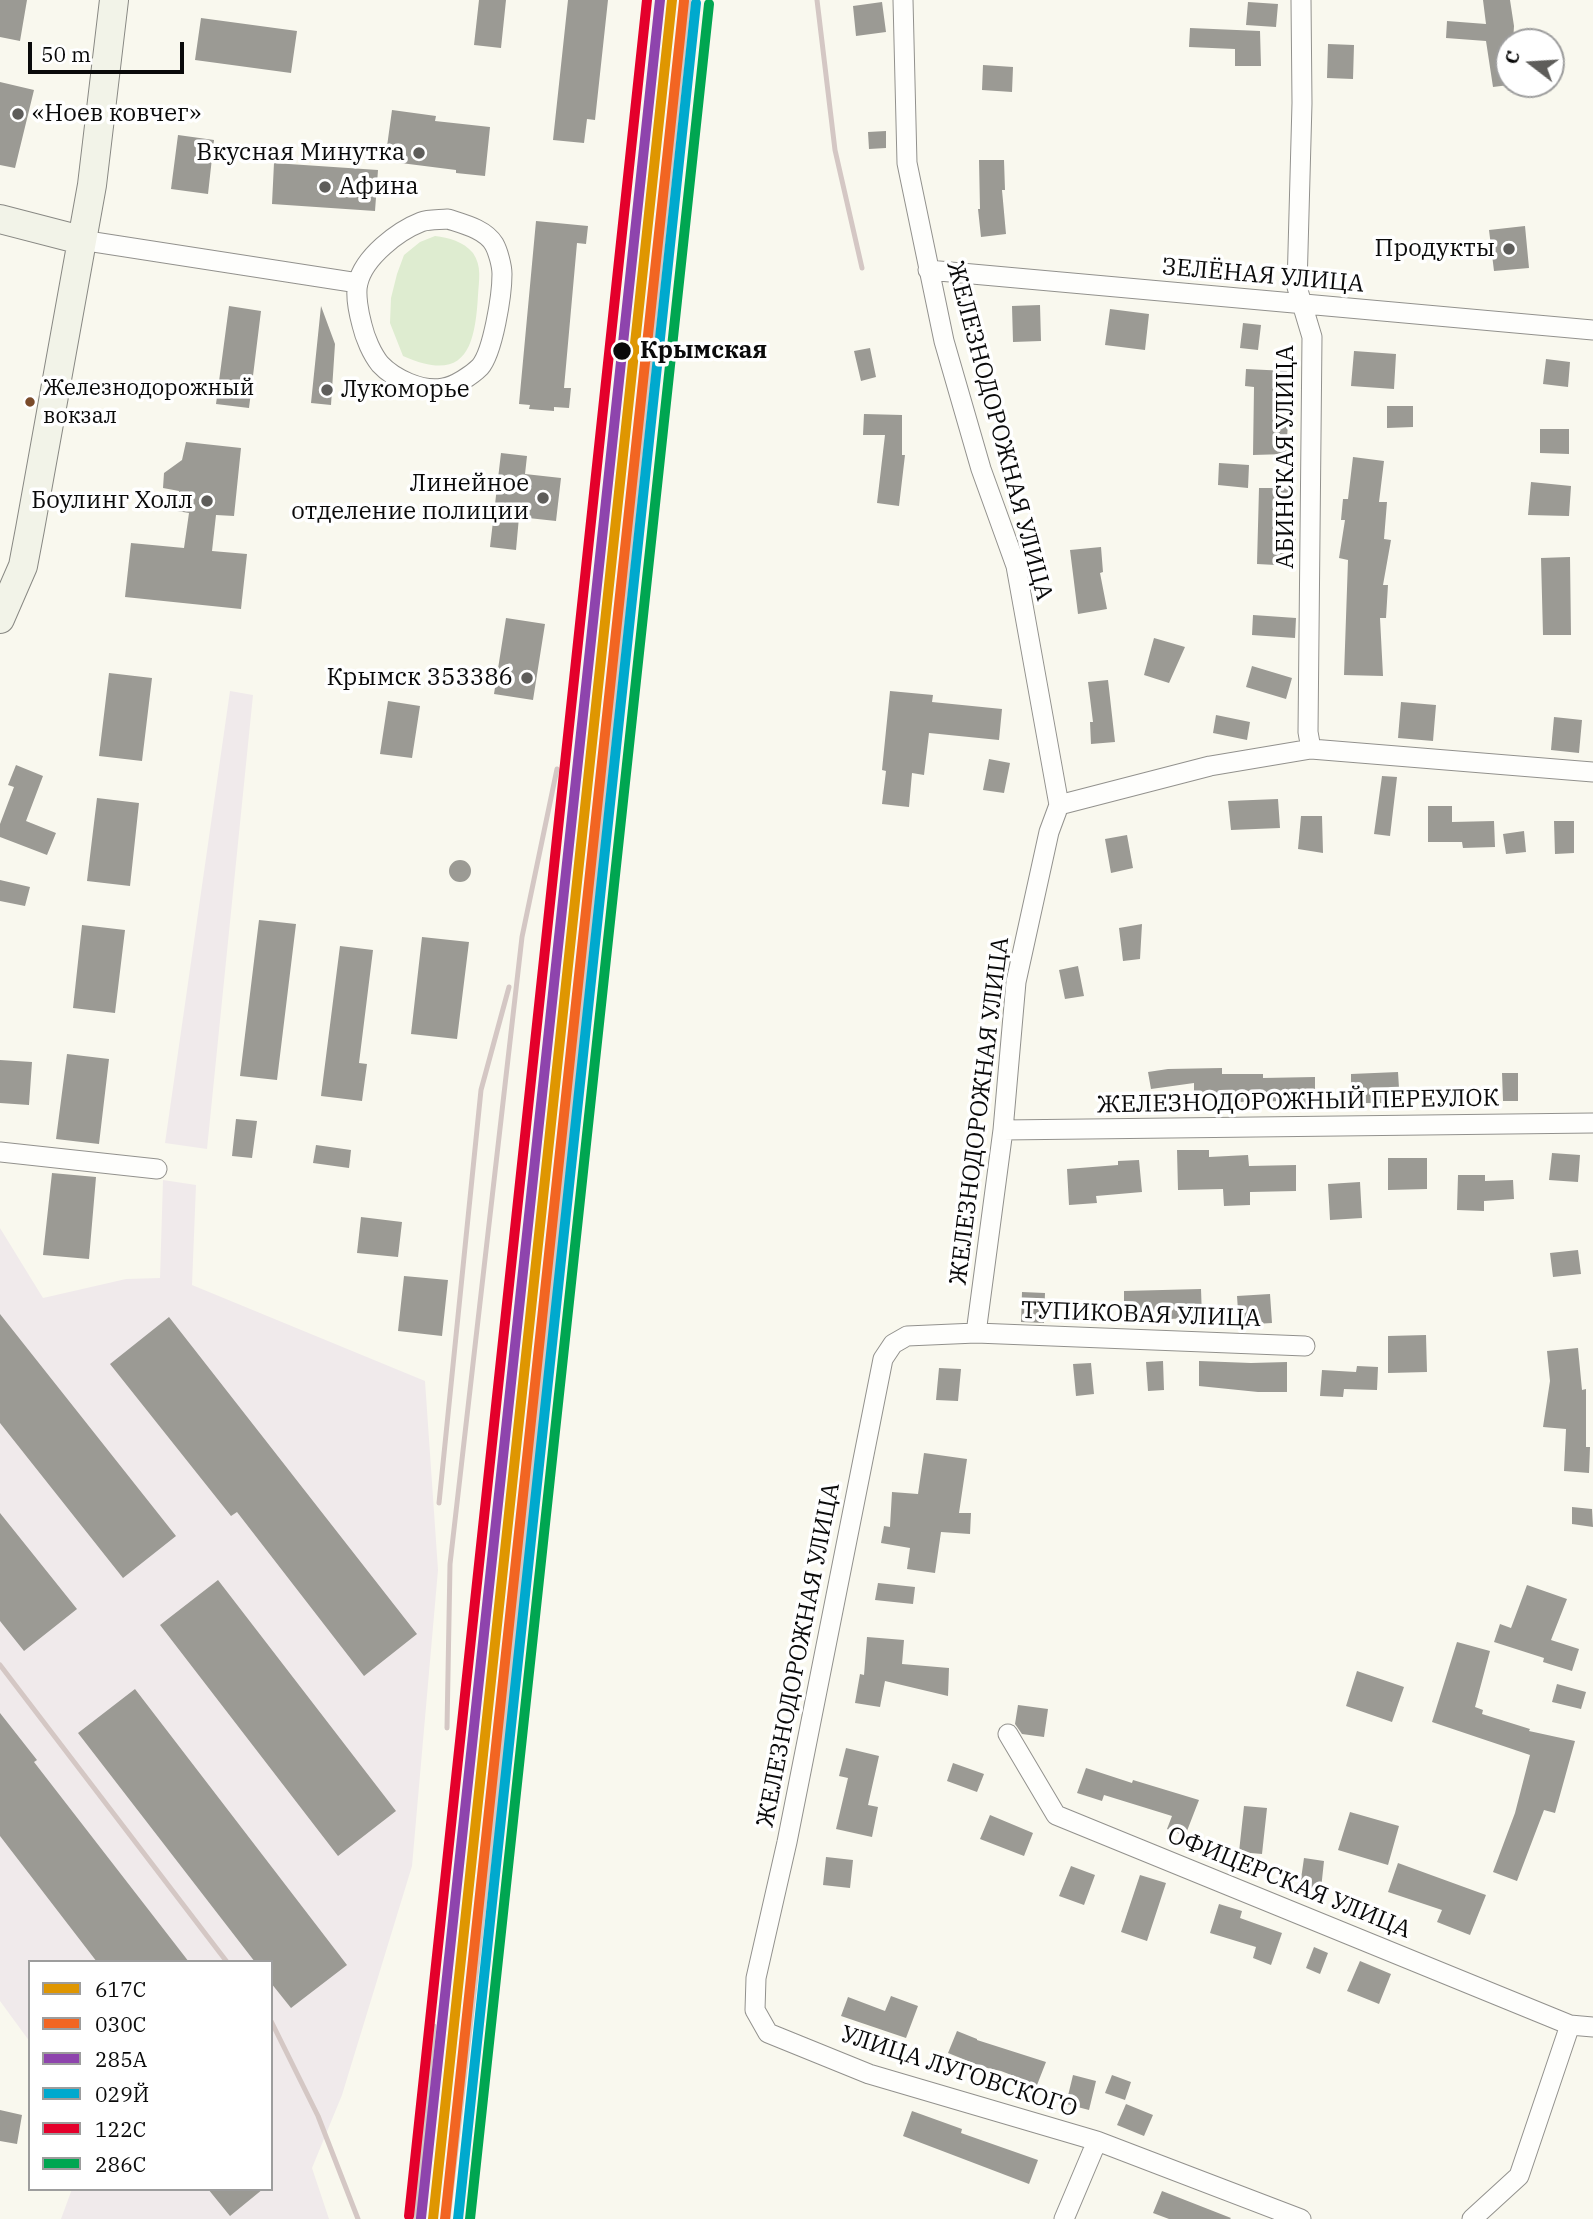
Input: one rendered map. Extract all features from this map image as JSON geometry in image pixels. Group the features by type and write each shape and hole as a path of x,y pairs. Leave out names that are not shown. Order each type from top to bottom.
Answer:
{"main road":[{"path":"0,619 23,566 92,186 114,0"},
{"path":"0,219 81,240"}],"street":[{"name":"ЖЕЛЕЗНОДОРОЖНАЯ УЛИЦА","path":"768,2033 755,2010 756,1978 787,1842 883,1359 893,1344 907,1336 976,1333 1003,1130 1016,982 1048,832 1059,805 1016,566 981,469 944,341 907,163 902,0"},
{"name":"АБИНСКАЯ УЛИЦА","path":"1301,0 1302,103 1297,287 1304,303 1312,337 1308,719 1311,749"},
{"path":"448,219 473,227 493,242 502,271 498,311 481,366 463,379 443,388 413,385 397,377 381,364 373,352 362,325 358,283 384,244 423,221 448,219"},
{"path":"81,240 358,283"},
{"name":"ЗЕЛЁНАЯ УЛИЦА","path":"928,270 1593,330"},
{"path":"1059,805 1210,766 1311,749 1593,772"},
{"name":"ЖЕЛЕЗНОДОРОЖНЫЙ ПЕРЕУЛОК","path":"1003,1130 1593,1123"},
{"path":"0,1152 157,1169"},
{"name":"ТУПИКОВАЯ УЛИЦА","path":"976,1333 1305,1346"},
{"name":"ОФИЦЕРСКАЯ УЛИЦА","path":"1008,1734 1056,1815 1570,2025 1593,2027"},
{"path":"1472,2219 1519,2176 1570,2025"},
{"name":"УЛИЦА ЛУГОВСКОГО","path":"768,2033 869,2074 1097,2141 1301,2219"},
{"name":"УЛИЦА ЛУГОВСКОГО","path":"1063,2219 1097,2141"}],"shaded area":[{"path":"230,691 253,695 207,1149 165,1143"},
{"path":"163,1180 196,1185 192,1285 425,1381 438,1570 412,1866 342,2095 312,2168 329,2219 61,2219 71,2191 273,2191 273,1960 28,1960 28,2039 0,2001 0,1228 43,1298 126,1279 160,1278"}],"green space":[{"path":"435,236 456,241 469,249 476,258 479,273 474,332 469,346 453,363 440,366 403,356 390,323 391,298 404,255 420,242"}],"building":[{"path":"0,0 27,0 20,41 0,37"},
{"path":"479,0 506,0 501,48 474,45"},
{"path":"568,0 608,0 595,120 587,119 584,143 553,140"},
{"path":"1483,0 1510,0 1514,28 1495,28 1495,87 1486,41 1446,38 1447,21 1486,24"},
{"path":"882,2 886,32 856,36 853,6"},
{"path":"1248,2 1278,4 1276,27 1246,25"},
{"path":"201,18 297,31 291,73 195,60"},
{"path":"1190,28 1260,31 1261,66 1235,66 1235,49 1189,47"},
{"path":"1328,44 1354,45 1353,79 1327,78"},
{"path":"983,65 1013,67 1012,92 982,90"},
{"path":"0,82 34,90 15,168 0,165"},
{"path":"392,110 436,116 435,121 490,127 485,176 385,161"},
{"path":"886,131 886,148 869,149 868,132"},
{"path":"178,135 214,140 208,194 171,189"},
{"path":"979,160 1004,160 1005,190 1002,190 1006,234 981,237 978,209"},
{"name":"Афина","path":"274,163 378,170 375,211 272,204"},
{"name":"Крымская","path":"536,221 588,226 586,244 577,243 564,388 571,388 569,408 554,407 554,411 529,409 530,405 519,404"},
{"name":"Продукты","path":"1525,226 1529,268 1494,271 1489,230"},
{"path":"1040,305 1041,341 1013,342 1012,306"},
{"path":"229,306 261,311 249,408 216,404"},
{"path":"321,306 335,344 331,405 311,403"},
{"path":"1110,309 1149,314 1145,350 1105,345"},
{"path":"1243,323 1261,325 1258,350 1240,348"},
{"path":"870,348 876,377 861,381 854,351"},
{"path":"1354,351 1396,354 1394,389 1351,386"},
{"path":"1546,359 1570,362 1568,387 1543,384"},
{"path":"1246,369 1287,371 1284,423 1288,423 1286,454 1253,455 1254,387 1245,386"},
{"path":"1387,406 1413,406 1413,427 1387,428"},
{"path":"864,414 902,415 902,455 905,455 899,506 877,503 885,435 863,435"},
{"path":"1540,429 1569,429 1569,454 1540,453"},
{"path":"186,442 241,448 234,516 216,515 212,551 247,554 241,609 125,597 131,543 184,548 189,513 177,511 179,491 163,488 164,473 182,460"},
{"path":"501,453 527,456 525,474 561,478 556,521 519,517 516,550 490,547"},
{"path":"1353,457 1384,461 1379,502 1387,502 1384,539 1391,540 1383,585 1388,585 1386,618 1380,618 1383,676 1344,675 1348,560 1339,558 1345,520 1341,520 1343,499 1348,499"},
{"path":"1219,463 1249,465 1248,488 1218,485"},
{"path":"1531,482 1571,486 1569,516 1528,515"},
{"path":"1259,488 1291,488 1287,536 1296,536 1294,566 1257,564"},
{"path":"1101,547 1103,572 1100,573 1107,609 1078,614 1070,550"},
{"path":"1570,557 1571,635 1543,635 1541,558"},
{"path":"1253,615 1296,618 1295,638 1252,635"},
{"path":"506,618 545,624 533,700 494,694"},
{"path":"1154,638 1185,647 1169,683 1144,675"},
{"path":"1252,666 1292,678 1286,699 1246,687"},
{"path":"109,673 152,678 142,761 99,756"},
{"path":"1108,680 1115,742 1091,744 1090,722 1093,722 1088,682"},
{"path":"890,691 933,695 932,702 1002,709 999,740 929,733 924,775 912,773 909,807 882,804 886,771 882,770"},
{"path":"388,701 420,706 412,758 380,754"},
{"path":"1401,702 1436,705 1433,741 1398,738"},
{"path":"1216,715 1250,722 1247,740 1213,733"},
{"path":"1554,717 1582,720 1579,753 1551,750"},
{"path":"989,759 1010,763 1004,793 983,790"},
{"path":"16,765 43,776 26,821 56,833 47,855 0,837 0,824 14,787 8,785"},
{"path":"1382,776 1397,777 1390,836 1374,834"},
{"path":"97,798 139,803 130,886 87,881"},
{"path":"1278,799 1280,828 1231,830 1228,801"},
{"path":"1428,806 1452,806 1452,822 1494,821 1495,847 1463,848 1462,842 1428,842"},
{"path":"1301,816 1322,816 1323,853 1298,849"},
{"path":"1554,821 1574,821 1574,853 1555,854"},
{"path":"1524,831 1526,852 1506,854 1503,834"},
{"path":"1127,835 1133,868 1111,873 1105,839"},
{"path":"460,860 468,863 471,871 468,879 460,882 452,879 449,871 452,863"},
{"path":"0,880 30,887 25,906 0,901"},
{"path":"259,920 296,924 277,1080 240,1076"},
{"path":"1142,924 1140,959 1123,961 1119,928"},
{"path":"82,925 125,930 115,1013 73,1008"},
{"path":"422,937 469,942 457,1039 411,1034"},
{"path":"340,946 373,950 359,1063 367,1064 362,1101 321,1096"},
{"path":"1078,966 1084,996 1065,999 1059,970"},
{"path":"67,1054 109,1059 99,1144 56,1139"},
{"path":"0,1060 32,1062 29,1105 0,1103"},
{"path":"1222,1068 1222,1074 1263,1074 1263,1078 1315,1077 1315,1104 1285,1105 1285,1101 1238,1102 1238,1097 1194,1098 1194,1083 1151,1089 1148,1072"},
{"path":"1398,1072 1400,1104 1383,1106 1383,1103 1351,1103 1351,1074"},
{"path":"1502,1073 1518,1073 1518,1101 1503,1101"},
{"path":"236,1119 257,1121 252,1158 232,1156"},
{"path":"316,1145 351,1150 349,1168 313,1163"},
{"path":"1177,1150 1209,1150 1209,1157 1248,1155 1249,1166 1296,1165 1296,1191 1250,1192 1250,1205 1224,1206 1223,1189 1178,1190"},
{"path":"1552,1153 1580,1155 1578,1182 1549,1180"},
{"path":"1388,1158 1427,1158 1427,1189 1388,1190"},
{"path":"1139,1160 1142,1192 1096,1196 1097,1203 1069,1205 1067,1169 1118,1165 1118,1161"},
{"path":"52,1173 96,1177 89,1259 43,1255"},
{"path":"1458,1175 1485,1175 1485,1181 1513,1180 1514,1199 1484,1201 1484,1211 1457,1210"},
{"path":"1360,1182 1362,1218 1330,1220 1328,1184"},
{"path":"361,1217 402,1222 398,1257 357,1253"},
{"path":"1578,1250 1581,1274 1553,1277 1550,1253"},
{"path":"404,1276 448,1280 442,1336 398,1331"},
{"path":"1201,1289 1202,1317 1170,1319 1170,1312 1124,1312 1124,1291"},
{"path":"1022,1292 1045,1293 1044,1323 1021,1322"},
{"path":"1270,1294 1272,1323 1239,1325 1237,1296"},
{"path":"0,1314 176,1536 123,1578 0,1423"},
{"path":"169,1317 417,1634 364,1676 237,1512 231,1516 110,1364"},
{"path":"1426,1335 1427,1372 1388,1373 1388,1336"},
{"path":"1578,1348 1582,1390 1586,1389 1589,1473 1564,1471 1566,1429 1543,1427 1550,1381 1547,1351"},
{"path":"1163,1361 1164,1390 1148,1391 1146,1362"},
{"path":"1199,1361 1287,1362 1287,1392 1199,1386"},
{"path":"1091,1363 1094,1394 1076,1396 1073,1364"},
{"path":"1357,1366 1378,1367 1377,1390 1344,1389 1343,1397 1320,1396 1322,1370 1356,1372"},
{"path":"939,1368 961,1369 958,1401 936,1400"},
{"path":"924,1453 967,1459 959,1513 971,1513 970,1534 941,1532 935,1573 907,1569 910,1548 881,1543 884,1526 890,1527 892,1492 918,1494"},
{"path":"1572,1507 1592,1509 1593,1527 1572,1524"},
{"path":"0,1513 77,1609 24,1651 0,1621"},
{"path":"218,1580 396,1811 338,1856 160,1625"},
{"path":"878,1583 915,1587 913,1604 875,1600"},
{"path":"1527,1585 1567,1599 1551,1640 1579,1649 1572,1671 1543,1662 1544,1658 1494,1642 1500,1624 1511,1628"},
{"path":"867,1637 904,1640 902,1664 949,1668 948,1696 885,1681 880,1707 855,1703 860,1674 864,1675"},
{"path":"1457,1642 1490,1651 1475,1707 1483,1710 1482,1714 1530,1729 1529,1731 1575,1741 1555,1813 1544,1810 1517,1881 1493,1872 1515,1813 1530,1755 1432,1722"},
{"path":"1357,1671 1404,1687 1392,1722 1346,1706"},
{"path":"1557,1684 1586,1692 1581,1709 1552,1702"},
{"path":"135,1689 347,1965 291,2008 273,1986 273,1960 253,1960 78,1733"},
{"path":"1018,1705 1048,1709 1044,1737 1022,1734 1015,1724"},
{"path":"0,1713 37,1760 34,1762 187,1960 95,1960 0,1836"},
{"path":"846,1748 879,1756 868,1805 878,1807 872,1837 836,1829 848,1778 839,1776"},
{"path":"953,1763 984,1774 977,1792 947,1781"},
{"path":"1086,1768 1199,1800 1185,1836 1167,1829 1172,1816 1104,1795 1102,1801 1077,1793"},
{"path":"1244,1806 1267,1808 1262,1854 1239,1852"},
{"path":"1350,1812 1399,1826 1388,1865 1338,1850"},
{"path":"990,1815 1033,1833 1024,1856 980,1839"},
{"path":"826,1857 853,1860 850,1888 823,1885"},
{"path":"1304,1858 1324,1861 1321,1889 1300,1886"},
{"path":"1398,1863 1486,1895 1470,1935 1437,1922 1442,1910 1388,1892"},
{"path":"1071,1866 1095,1875 1084,1905 1059,1896"},
{"path":"1140,1875 1166,1883 1147,1941 1121,1932"},
{"path":"1219,1904 1242,1911 1240,1918 1282,1933 1271,1965 1253,1958 1256,1947 1210,1933"},
{"path":"1314,1947 1328,1953 1320,1974 1306,1968"},
{"path":"1360,1961 1391,1974 1379,2004 1347,1991"},
{"path":"891,1996 918,2006 906,2038 841,2016 848,1997 885,2011"},
{"path":"957,2031 1046,2062 1037,2085 948,2053"},
{"path":"1073,2075 1096,2081 1089,2110 1066,2104"},
{"path":"1112,2075 1131,2082 1125,2100 1105,2093"},
{"path":"1126,2104 1153,2115 1144,2136 1117,2125"},
{"path":"0,2110 22,2115 17,2144 0,2141"},
{"path":"912,2111 962,2129 961,2133 1038,2160 1029,2184 903,2136"},
{"path":"210,2191 261,2191 230,2216"},
{"path":"1162,2191 1231,2218 1169,2219 1153,2213"}],"railway":[{"path":"448,2219 496,1803 689,0"},
{"path":"817,0 835,150 862,268"},
{"path":"447,1728 450,1564 522,937 557,769"},
{"path":"439,1503 481,1090 509,987"},
{"path":"0,1665 225,1960"},
{"path":"273,2025 318,2116 358,2219"},
{"path":"415,2219 434,2026"}],"transit line":[{"name":"122С","path":"409,2216 647,0"},
{"name":"285А","path":"421,2218 660,0"},
{"name":"617C","path":"433,2219 672,0"},
{"name":"030C","path":"445,2219 684,1"},
{"name":"029Й","path":"458,2219 696,3"},
{"name":"286С","path":"470,2219 709,4"}],"place":[{"name":"«Ноев ковчег»","path":"18,114"},
{"name":"Вкусная Минутка","path":"419,153"},
{"name":"Афина","path":"325,187"},
{"name":"Продукты","path":"1509,249"},
{"name":"Крымская","path":"622,351"},
{"name":"Лукоморье","path":"327,390"},
{"name":"Железнодорожный вокзал","path":"30,402"},
{"name":"Линейное отделение полиции","path":"543,498"},
{"name":"Боулинг Холл","path":"207,501"},
{"name":"Крымск 353386","path":"527,678"}]}
